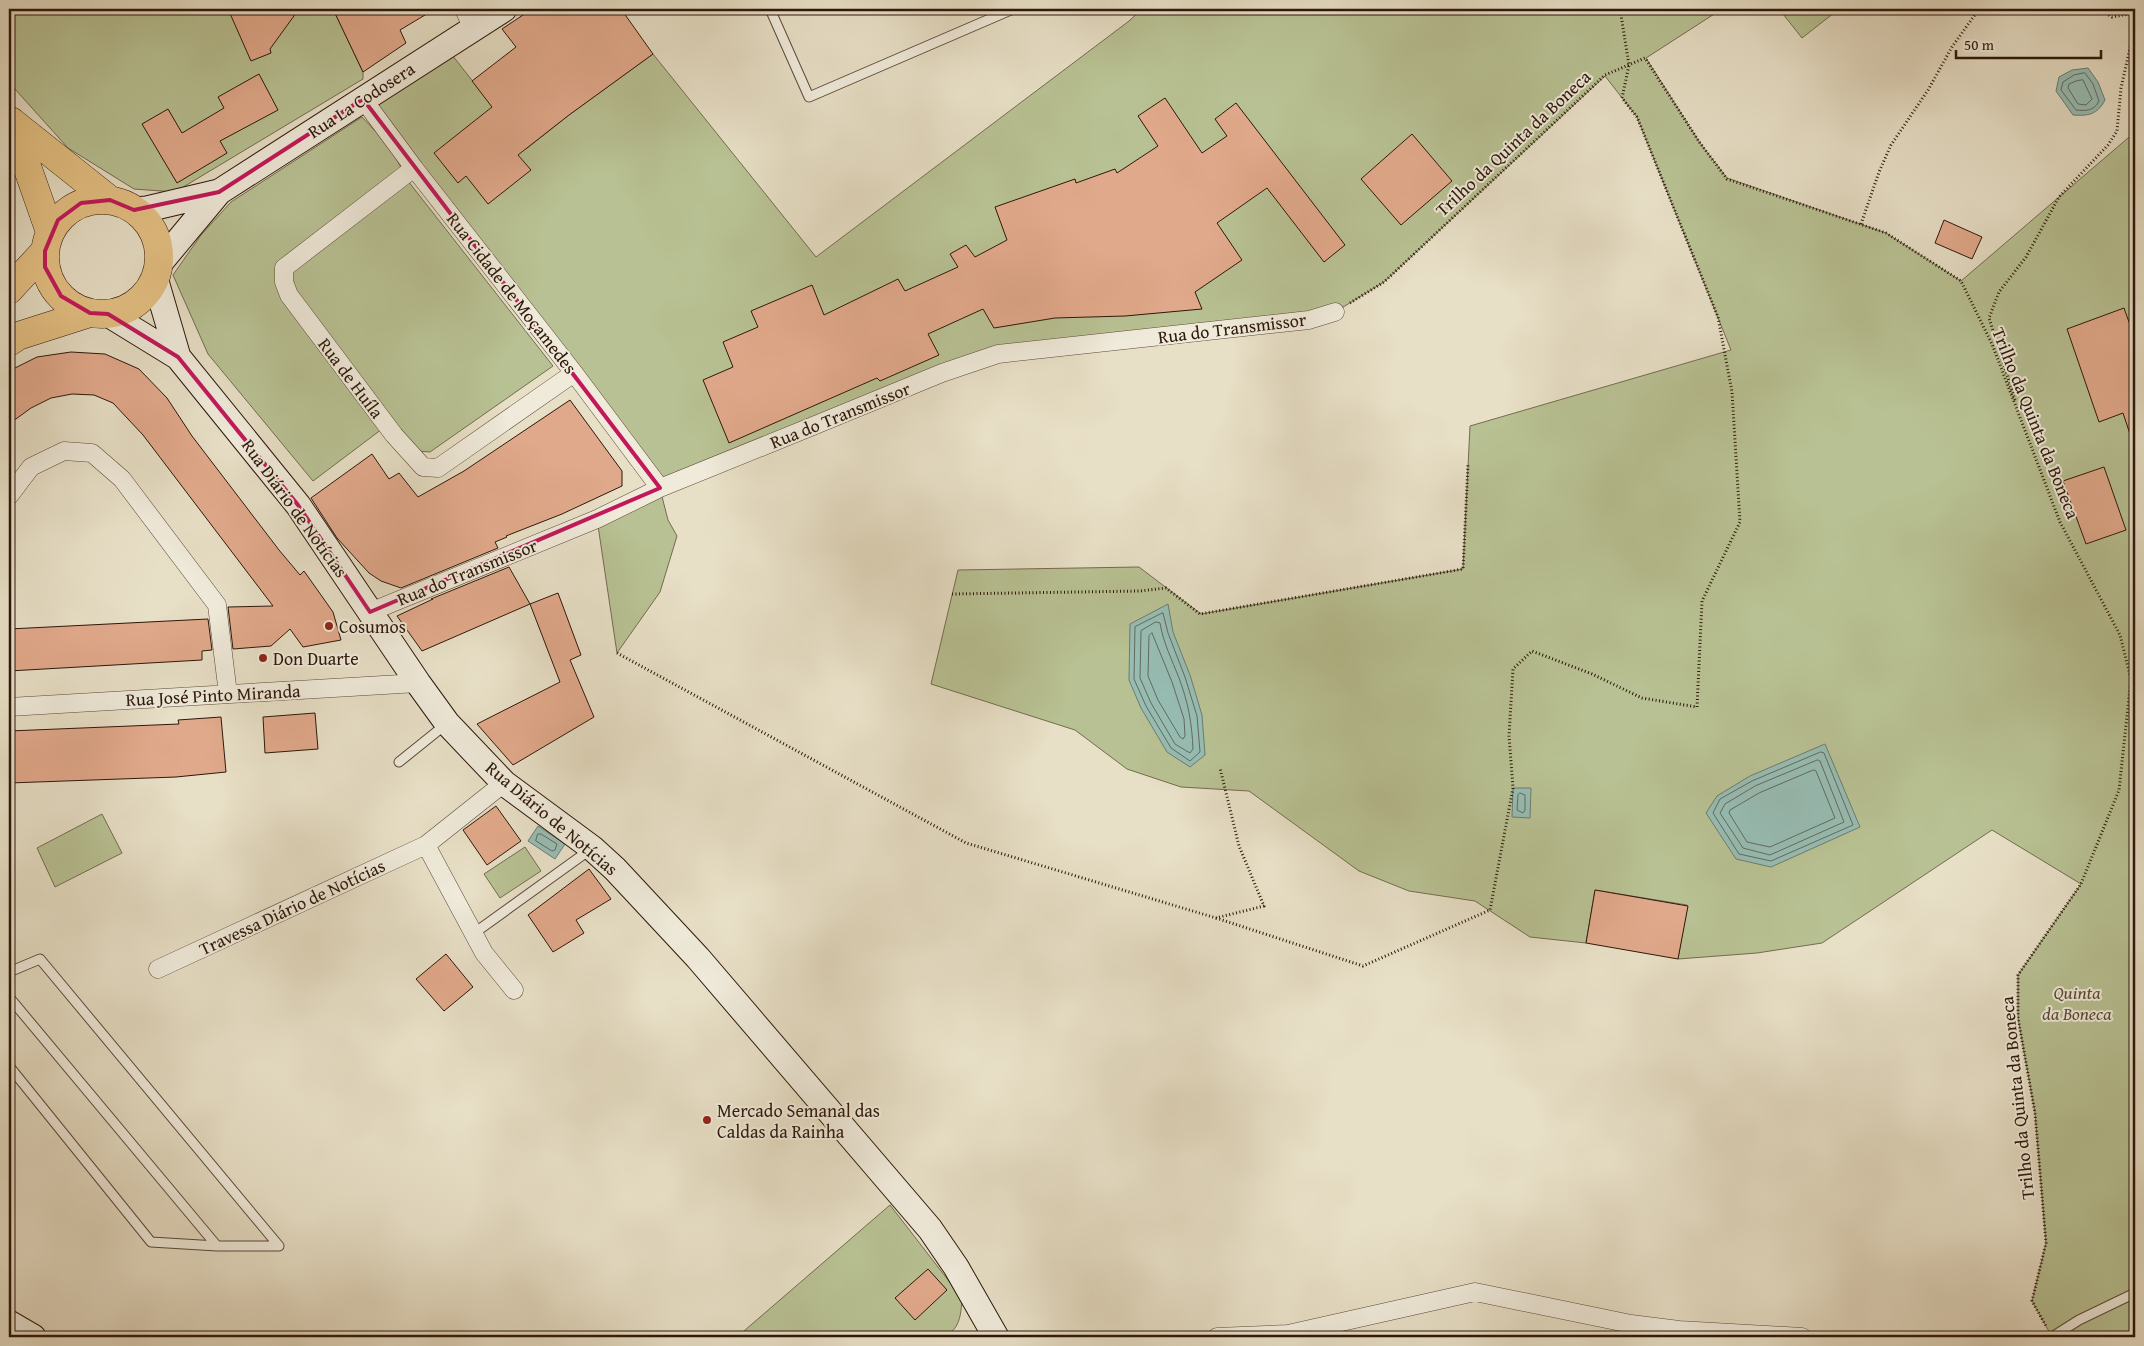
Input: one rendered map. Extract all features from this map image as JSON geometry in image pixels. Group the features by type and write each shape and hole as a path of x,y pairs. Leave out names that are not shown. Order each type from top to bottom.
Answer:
{"main road":[{"name":"Rua La Codosera","path":"157,271 219,192 363,99 469,19 504,9"},
{"path":"10,120 122,205 146,220 154,233 158,248 157,271 178,356"},
{"path":"10,120 48,241 46,267 51,283 61,296 74,307 99,313 178,356"},
{"name":"Rua La Codosera","path":"122,205 147,208 219,192"},
{"path":"9,290 48,241 58,220 75,206 95,200 122,205"},
{"path":"9,342 18,336 99,313 123,310 136,303 147,292 157,271"},
{"name":"Rua Diário de Notícias","path":"178,356 298,505 447,723 504,783 592,848 615,869 691,951 902,1194 930,1229 956,1267 996,1337"},
{"path":"9,1323 33,1337"}],"street":[{"name":"Rua Cidade de Moçamedes","path":"363,99 660,488"},
{"name":"Rua de Huíla","path":"414,168 284,268 284,282 289,295 394,435 423,466 438,468 574,373"},
{"name":"Rua do Transmissor","path":"370,612 596,519 660,488 942,373 998,354 1309,320 1335,312"},
{"path":"9,496 31,467 64,451 92,453 122,479 217,605 228,694"},
{"name":"Rua José Pinto Miranda","path":"9,707 418,683"},
{"name":"Travessa Diário de Notícias","path":"158,969 426,845 504,783"},
{"path":"426,845 484,954 514,990"},
{"path":"1217,1337 1288,1334 1475,1292 1631,1324 1679,1330 1802,1337"}],"lane":[{"path":"770,9 809,97 1013,9"},
{"path":"398,762 447,723"},
{"path":"473,934 592,848"},
{"path":"9,972 40,959 279,1246 217,1246 151,1242 9,1066"},
{"path":"9,998 217,1246"},
{"path":"2052,1336 2079,1320 2135,1293"}],"path":[{"path":"617,653 966,843 1216,918 1363,966 1490,910 1513,788 1509,736 1513,669 1532,651 1592,674 1642,698 1697,707 1702,601 1740,522 1732,392 1718,317 1637,117 1622,98 1629,65 1620,9"},
{"path":"1861,224 1879,172 1891,146 1928,90 1952,47 1979,9"},
{"path":"2100,9 2112,16 2135,13"},
{"path":"2021,420 1989,318 1999,292 2026,257 2059,197 2108,145 2117,131 2121,88 2135,26"},
{"name":"Trilho da Quinta da Boneca","path":"1335,312 1384,282 1605,76 1645,58 1700,143 1727,178 1886,233 1961,281 1992,344 2060,522 2120,635 2131,679 2119,790 2081,884 2018,975 2018,1018 2035,1113 2046,1243 2032,1301 2052,1336"},
{"path":"952,594 1140,591 1166,588 1200,614 1463,569 1468,464"},
{"path":"1216,918 1264,906 1239,846 1220,768"}],"highlighted area":[{"path":"363,99 660,488 370,612 298,505 178,357 108,314 90,313 61,296 45,267 45,251 58,220 81,203 110,200 134,210 219,192"}],"green space":[{"path":"9,9 333,9 363,72 363,79 175,192 134,189 68,148 14,88 9,78"},
{"name":"Quinta da Boneca","path":"1142,9 1722,9 1646,58 1700,143 1727,178 1886,233 1961,281 2135,132 2135,1337 2052,1337 2032,1301 2046,1243 2035,1113 2018,1018 2018,975 2081,884 1992,830 1822,943 1757,953 1678,959 1687,905 1595,890 1586,943 1530,937 1475,901 1409,891 1359,871 1249,791 1181,787 1127,769 1075,730 931,684 958,570 1139,567 1201,614 1463,569 1470,426 1731,350 1637,117 1605,76 1384,282 1335,312 998,354 660,489 668,520 677,536 660,592 617,653 597,519 659,489 363,99 445,46 526,149 653,54 816,257 1129,21"},
{"path":"1779,9 1839,9 1802,38"},
{"path":"362,117 390,147 408,181 553,366 430,452 416,451 390,423 313,481 208,354 173,275 201,235 231,202"},
{"path":"102,814 122,853 55,887 37,848"},
{"path":"525,847 541,871 500,898 484,874"},
{"path":"890,1205 962,1298 960,1316 956,1326 949,1334 943,1337 737,1337"}],"water":[{"path":"2088,68 2098,82 2105,100 2099,109 2092,114 2073,115 2056,91 2059,77 2072,70"},
{"path":"1168,604 1173,632 1190,675 1202,715 1205,755 1190,767 1167,752 1141,708 1129,680 1130,624"},
{"path":"1825,744 1860,827 1771,867 1736,859 1706,813 1717,796 1750,776"},
{"path":"1513,788 1531,788 1530,818 1512,817"},
{"path":"538,826 565,844 555,859 528,841"}],"building":[{"path":"228,9 299,9 270,49 271,53 251,61"},
{"path":"333,9 435,9 400,30 406,43 363,72"},
{"path":"532,9 621,9 653,54 518,155 531,170 488,204 466,176 458,183 434,153 492,107 472,81 516,47 502,29"},
{"path":"259,74 278,110 220,141 227,153 177,183 142,124 168,109 182,133 224,108 218,97"},
{"path":"1165,98 1202,153 1227,136 1215,119 1236,103 1345,245 1324,262 1267,188 1217,223 1242,260 1195,292 1202,309 1125,316 1055,318 994,328 983,309 928,334 939,355 880,381 877,378 729,443 703,380 733,367 723,342 758,327 751,311 812,285 824,315 898,279 905,291 958,267 950,254 966,245 975,257 1007,240 995,207 1075,179 1076,183 1115,169 1117,173 1158,146 1138,116"},
{"path":"1412,134 1452,181 1401,225 1361,179"},
{"path":"1944,220 1982,237 1972,259 1935,243"},
{"path":"2124,308 2135,339 2135,442 2133,443 2123,413 2099,422 2067,329"},
{"path":"71,352 105,354 139,369 167,398 192,436 279,550 300,575 304,571 333,612 341,640 303,647 290,629 271,646 233,649 228,607 273,606 143,435 113,403 94,395 72,394 51,398 31,408 9,424 9,371 37,357"},
{"path":"570,400 622,471 622,486 562,514 506,536 495,542 498,548 401,588 381,581 369,573 337,538 311,498 372,454 389,479 399,473 418,497 464,471"},
{"path":"2104,467 2126,530 2086,544 2063,481"},
{"path":"509,567 530,604 422,651 397,616 433,599 431,599"},
{"path":"558,593 581,655 570,660 594,717 513,765 477,724 560,682 530,604"},
{"path":"208,619 212,650 202,651 202,660 9,671 9,629"},
{"path":"315,713 318,749 265,753 263,717"},
{"path":"221,717 226,772 176,777 9,783 9,731 179,724 178,720"},
{"path":"496,806 521,841 487,865 463,830"},
{"path":"589,869 611,899 576,920 584,933 553,952 528,915"},
{"path":"1595,890 1688,906 1678,959 1586,943"},
{"path":"446,954 473,987 444,1011 416,979"},
{"path":"928,1269 947,1290 915,1320 895,1298"}],"place":[{"name":"Cosumos","path":"329,626"},
{"name":"Don Duarte","path":"263,658"},
{"name":"Mercado Semanal das Caldas da Rainha","path":"707,1120"}]}
